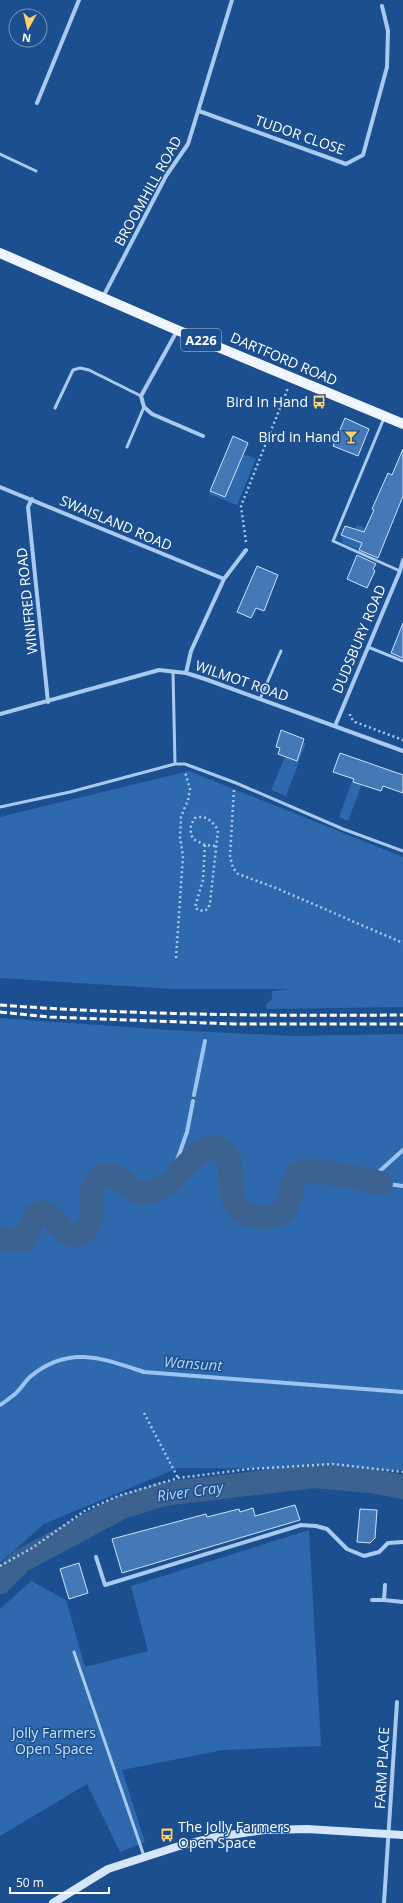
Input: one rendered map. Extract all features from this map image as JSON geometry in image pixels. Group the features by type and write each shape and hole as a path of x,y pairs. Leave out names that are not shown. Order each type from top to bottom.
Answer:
{"main road":[{"name":"DARTFORD ROAD","path":"0,254 177,330 403,424"},
{"path":"53,1903 108,1869 179,1846 216,1837 264,1830 307,1829 403,1835"}],"street":[{"path":"37,103 79,0"},
{"name":"BROOMHILL ROAD","path":"103,298 166,176 188,144 232,0"},
{"name":"TUDOR CLOSE","path":"199,111 346,164 363,155 387,67 388,31 382,6"},
{"path":"177,330 141,396 144,407 152,414 203,436"},
{"name":"SWAISLAND ROAD","path":"0,487 224,579"},
{"name":"WINIFRED ROAD","path":"32,499 28,507 48,702"},
{"path":"186,673 191,651 224,579 246,550"},
{"name":"DUDSBURY ROAD","path":"335,726 403,560"},
{"name":"WILMOT ROAD","path":"0,714 48,702 159,670 186,673 260,698 403,751"},
{"path":"96,1557 105,1585 301,1525 316,1526 327,1529 347,1549 364,1556 379,1552 388,1543 403,1542"},
{"path":"384,1600 385,1585"},
{"path":"372,1600 403,1602"},
{"name":"FARM PLACE","path":"384,1903 397,1702"}],"lane":[{"path":"0,154 36,171"},
{"path":"55,408 73,370 80,368 88,370 141,396"},
{"path":"127,447 144,407"},
{"path":"385,417 334,541 400,570"},
{"path":"368,646 403,661"},
{"path":"260,698 281,651"},
{"path":"173,672 175,764"},
{"path":"0,807 70,792 175,764 185,764 236,783 343,829 403,851"},
{"path":"74,1652 144,1858"}],"path":[{"path":"246,550 241,506 292,378"},
{"path":"351,710 350,717 355,722 403,740"},
{"path":"176,958 183,856 180,837 181,817 188,800 190,789 184,775 185,764"},
{"path":"236,783 232,795 230,856 233,868 238,874 276,888 403,943"},
{"path":"205,845 203,880 195,907 198,910 204,911 208,909 210,903 218,830 213,822 203,816 196,817 192,822 190,832 193,839 205,845 216,846"},
{"path":"144,1413 178,1478"},
{"path":"0,1566 32,1548 86,1510 118,1496 178,1478 250,1469 333,1464 403,1472"}],"green space":[{"path":"243,454 256,459 237,505 209,494 210,491 225,497"},
{"path":"357,525 370,530 362,551 343,543 341,535 351,539"},
{"path":"304,743 306,743 286,796 271,790 285,757 297,761"},
{"path":"189,771 403,857 403,1007 267,1009 266,1005 272,999 272,991 290,989 172,989 0,978 0,817"},
{"path":"354,776 353,781 357,783 364,779 348,821 339,817"},
{"path":"0,1018 169,1030 294,1036 403,1034 403,1470 178,1468 44,1524 0,1563"},
{"name":"Jolly Farmers Open Space","path":"309,1530 321,1746 223,1750 122,1770 145,1842 120,1852 87,1784 0,1836 0,1609 31,1581 66,1600 85,1667 148,1651 131,1586"}],"building":[{"name":"Bird in Hand","path":"345,418 369,429 358,456 333,446"},
{"path":"233,436 248,443 225,497 210,491"},
{"path":"403,449 403,496 378,558 359,550 362,543 341,535 345,526 364,532 374,510 372,509 388,473 392,475"},
{"path":"357,555 376,564 373,569 375,571 367,588 347,579"},
{"path":"257,566 278,575 264,611 256,608 251,618 237,612"},
{"path":"403,623 403,658 391,653"},
{"path":"281,730 304,739 297,761 278,754 280,748 276,747"},
{"path":"340,753 403,775 403,793 383,786 381,791 353,782 354,779 333,772"},
{"path":"295,1505 300,1520 122,1573 112,1539 206,1514 207,1517 239,1509 240,1512 253,1508 255,1516"},
{"path":"360,1509 377,1510 375,1538 370,1543 357,1542"},
{"path":"79,1563 88,1593 69,1599 60,1569"}],"waterway":[{"path":"194,1095 205,1041"},
{"path":"174,1178 174,1169 187,1132 193,1101"},
{"path":"0,1239 6,1238 18,1241 24,1240 35,1215 44,1212 53,1218 64,1231 74,1235 80,1234 87,1229 90,1222 93,1188 96,1181 103,1176 114,1176 140,1193 146,1193 166,1185 191,1160 206,1149 214,1148 221,1150 227,1157 230,1166 231,1189 234,1199 239,1208 249,1215 265,1217 276,1215 284,1211 288,1205 293,1182 300,1172 326,1172 381,1183"},
{"path":"365,1180 372,1178 403,1150"},
{"path":"381,1183 403,1186"},
{"name":"Wansunt","path":"0,1405 17,1392 31,1376 45,1366 59,1360 72,1357 100,1359 144,1372 403,1392"},
{"name":"River Cray","path":"0,1582 21,1561 122,1507 163,1494 315,1476 370,1481 403,1487"}],"railway":[{"path":"0,1005 101,1011 202,1014 403,1015"},
{"path":"0,1012 50,1017 235,1024 403,1024"}],"place":[{"name":"Bird In Hand","path":"319,402"},
{"name":"Bird in Hand","path":"351,437"},
{"name":"The Jolly Farmers Open Space","path":"167,1835"}]}
